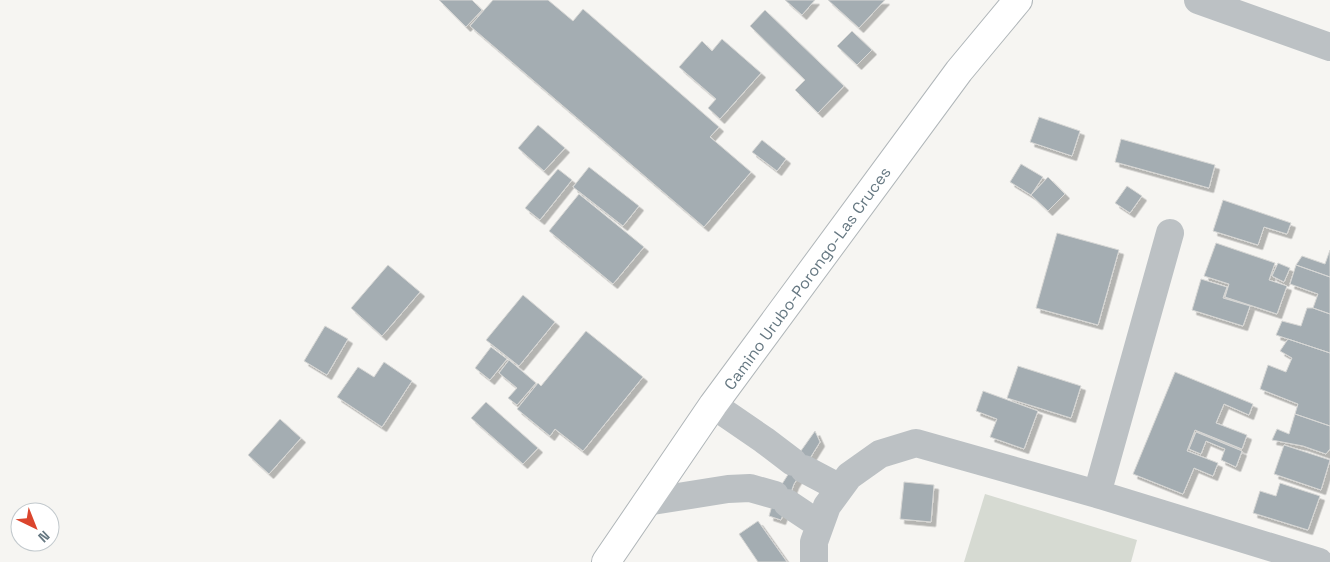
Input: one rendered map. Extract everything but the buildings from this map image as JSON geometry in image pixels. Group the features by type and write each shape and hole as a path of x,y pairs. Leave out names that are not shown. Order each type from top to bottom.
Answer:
{"main road":[{"name":"Camino Urubo-Porongo-Las Cruces","path":"606,562 713,406 959,71 1018,0"}],"street":[{"path":"1198,0 1330,47"},
{"path":"1097,494 1170,234"},
{"path":"713,406 798,465 840,488"},
{"path":"814,562 814,542 827,506 849,476 880,454 916,443 1097,494 1319,562"},
{"path":"646,502 728,489 750,488 781,499 820,525"}],"shaded area":[{"path":"985,494 1137,540 1131,562 964,562"}]}
